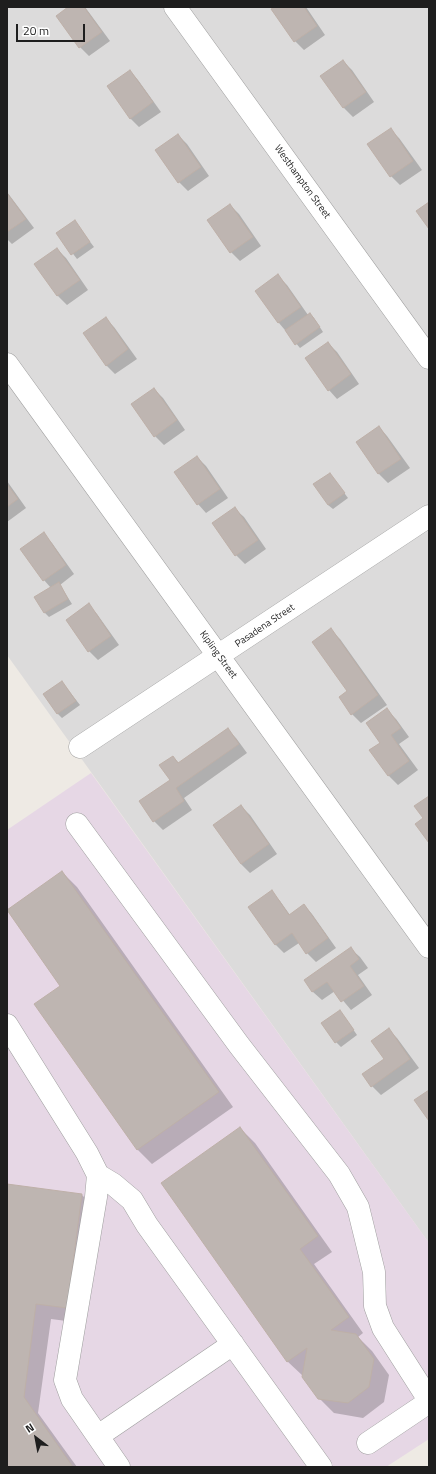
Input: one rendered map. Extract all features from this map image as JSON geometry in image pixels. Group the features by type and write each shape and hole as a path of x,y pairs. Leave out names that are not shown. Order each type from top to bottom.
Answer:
{"street":[{"name":"Westhampton Street","path":"175,7 429,358"},
{"name":"Kipling Street","path":"7,364 429,947"},
{"name":"Pasadena Street","path":"80,747 429,516"},
{"path":"77,824 239,1045 339,1174 358,1207 374,1272 375,1306 383,1328 429,1401 368,1443"},
{"path":"7,1025 87,1153 98,1175 132,1200 147,1225 321,1467"},
{"path":"98,1175 96,1197 65,1380 72,1399 119,1467"},
{"path":"98,1436 233,1344"}],"shaded area":[{"path":"7,7 429,7 429,1243 7,655"},
{"path":"91,773 429,1243 429,1439 386,1467 7,1467 7,830"}],"building":[{"path":"68,7 84,7 102,32 79,48 56,16"},
{"path":"275,7 304,7 317,26 294,42 271,9"},
{"path":"343,60 366,92 343,108 320,76"},
{"path":"130,70 153,102 130,119 107,86"},
{"path":"391,128 413,161 390,177 367,144"},
{"path":"178,134 201,167 178,183 155,150"},
{"path":"7,193 26,219 7,232"},
{"path":"429,202 429,229 416,211"},
{"path":"230,204 253,237 230,253 207,220"},
{"path":"75,220 90,242 71,255 56,233"},
{"path":"57,248 80,280 57,296 34,264"},
{"path":"278,274 301,307 278,323 255,291"},
{"path":"310,313 320,327 295,345 285,330"},
{"path":"106,317 128,349 106,366 83,333"},
{"path":"328,342 351,374 328,391 305,358"},
{"path":"154,388 177,420 154,437 131,404"},
{"path":"379,426 401,459 378,474 356,442"},
{"path":"197,456 220,489 197,505 174,472"},
{"path":"330,473 345,493 328,505 313,484"},
{"path":"7,484 18,499 7,507"},
{"path":"235,507 258,540 235,556 212,523"},
{"path":"44,532 66,565 43,581 20,549"},
{"path":"59,582 68,599 44,613 34,597"},
{"path":"89,603 111,636 88,652 66,620"},
{"path":"331,628 378,695 351,715 339,697 347,691 312,642"},
{"path":"62,681 76,701 57,714 43,694"},
{"path":"387,708 401,728 391,735 409,761 388,776 369,750 380,743 366,723"},
{"path":"228,728 239,744 176,788 184,801 153,822 139,801 170,780 159,765 173,756 178,763"},
{"path":"429,796 429,843 415,824 423,818 414,806"},
{"path":"241,805 269,844 241,864 213,825"},
{"path":"62,871 219,1092 137,1150 34,1004 60,986 7,910"},
{"path":"272,890 289,915 304,904 328,938 306,954 292,933 275,945 248,907"},
{"path":"351,947 359,959 350,966 364,986 341,1002 327,982 312,992 304,980"},
{"path":"340,1010 354,1030 335,1043 321,1023"},
{"path":"389,1028 410,1059 371,1087 362,1074 384,1059 371,1041"},
{"path":"429,1090 429,1121 414,1100"},
{"path":"240,1127 318,1236 300,1249 349,1317 331,1330 356,1334 374,1359 369,1387 348,1403 318,1399 302,1377 307,1348 287,1362 161,1183"},
{"path":"7,1184 82,1194 67,1308 36,1304 24,1397 73,1467 7,1467"}]}
